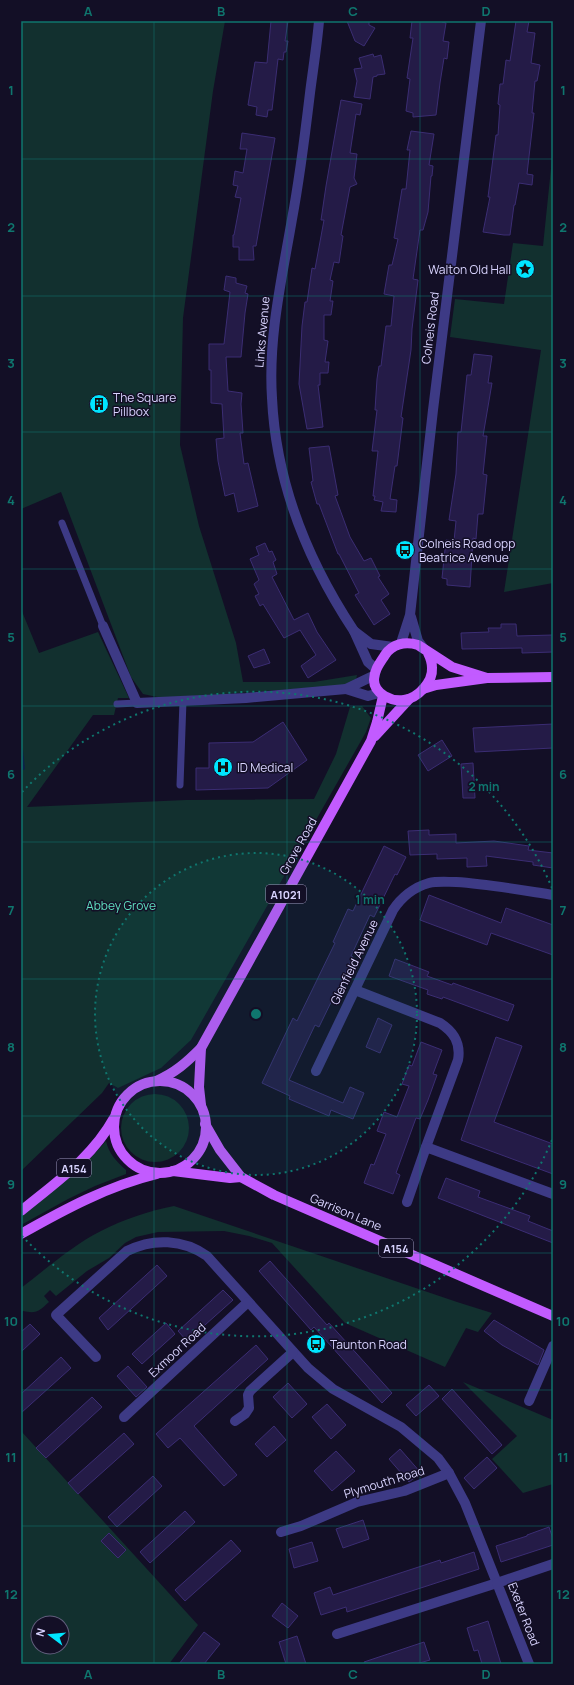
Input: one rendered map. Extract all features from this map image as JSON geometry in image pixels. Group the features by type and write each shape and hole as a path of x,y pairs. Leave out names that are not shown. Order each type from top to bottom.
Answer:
{"main road":[{"path":"487,678 452,667 418,645 411,643 397,645 388,651 375,672 374,684 381,695 399,701 409,699 424,689 436,685 487,678 553,676"},
{"path":"424,689 430,680 432,671 432,666 426,651"},
{"name":"Grove Road","path":"371,741 381,695"},
{"name":"Grove Road","path":"156,1081 179,1069 201,1048 371,741 409,699"},
{"name":"Grove Road","path":"201,1048 199,1087 201,1108"},
{"path":"21,1234 79,1202 102,1192 161,1173 172,1171 188,1163 197,1153 203,1142 205,1124 201,1108 190,1093 183,1087 175,1083 156,1081 142,1085 129,1093 120,1104 115,1115 114,1132 119,1148 124,1156 137,1167 161,1173"},
{"name":"A154","path":"21,1211 78,1164 105,1134 115,1115"},
{"name":"Garrison Lane","path":"205,1124 220,1150 241,1177 274,1195 553,1316"},
{"name":"Garrison Lane","path":"172,1171 230,1178 241,1177"}],"street":[{"name":"Links Avenue","path":"319,21 299,179 276,310 272,355 272,397 278,453 288,497 300,531 323,579 354,631 368,662 375,672"},
{"name":"Colneis Road","path":"397,645 410,615 432,410 481,21"},
{"name":"Colneis Road","path":"410,615 418,641 426,651"},
{"path":"103,626 137,703 246,698 346,689 368,696 381,695"},
{"name":"Links Avenue","path":"354,631 372,644 397,645"},
{"path":"346,689 375,672"},
{"name":"Glenfield Avenue","path":"316,1071 393,910 400,900 414,890 430,883 448,882 470,883 553,895"},
{"path":"355,990 440,1023 449,1029 457,1040 459,1050 458,1060 407,1202"},
{"path":"426,1147 553,1194"},
{"path":"96,1357 56,1315 127,1250 137,1246 175,1242 196,1249 207,1256 308,1368 333,1389 401,1427 438,1458 449,1472 465,1503 497,1583 337,1634"},
{"name":"Exmoor Road","path":"124,1417 248,1302"},
{"path":"529,1401 553,1346"},
{"path":"235,1421 245,1414 249,1408 248,1396 250,1391 293,1352"},
{"name":"Plymouth Road","path":"281,1532 301,1526 357,1502 404,1491 449,1472"},
{"name":"Exeter Road","path":"529,1664 497,1583 553,1564"}],"lane":[{"path":"62,523 103,626"},
{"path":"180,786 184,701"},
{"path":"117,704 137,703"}],"green space":[{"path":"21,21 225,21 213,91 183,318 180,445 199,526 236,643 243,682 314,682 357,675 355,685 162,698 143,694 131,677 61,492 21,509"},
{"path":"553,149 553,583 504,592 541,350 450,337 455,299 504,304 513,243 543,246"},
{"name":"Abbey Grove","path":"21,609 39,653 98,632 129,698 118,698 114,715 93,715 27,807 186,800 314,799 336,754 350,707 362,706 371,718 366,732 191,1040 161,1068 118,1088 109,1083 102,1093 21,1171"},
{"path":"155,1094 168,1096 179,1104 187,1115 189,1128 187,1141 179,1152 168,1160 155,1162 142,1160 131,1152 123,1141 121,1128 123,1115 131,1104 142,1096"},
{"path":"106,1141 111,1154 126,1170 126,1174 95,1186 68,1199 21,1225 21,1216 87,1162"},
{"path":"174,1206 492,1313 478,1332 466,1328 445,1367 345,1323 272,1243 249,1236 224,1231 158,1232 136,1237 125,1243 109,1258 87,1271 56,1296 50,1290 44,1296 49,1302 40,1310 35,1312 23,1311 21,1313 21,1288 70,1250 101,1231 128,1219 155,1210"},
{"path":"463,1382 553,1420 553,1484 523,1493 492,1459 517,1436"},
{"path":"21,1431 198,1625 169,1664 21,1664"}],"building":[{"path":"271,21 288,21 285,41 288,41 283,60 278,59 272,110 268,110 267,117 256,115 257,107 248,105 255,62 267,63"},
{"path":"347,21 369,21 369,25 375,28 364,46 355,41"},
{"path":"412,21 442,21 446,23 443,41 449,42 447,59 444,58 436,115 413,117 413,113 406,111 410,79 407,78 413,38 410,38"},
{"path":"516,21 529,21 527,32 535,33 531,63 540,65 537,81 535,81 532,113 534,113 527,174 533,175 532,185 519,183 510,235 504,235 483,232 490,197 488,197 496,135 498,135 500,105 498,104 500,84 503,84 506,60 510,61"},
{"path":"373,54 374,57 381,55 385,74 373,77 370,99 354,97 357,81 354,69 362,68 359,58"},
{"path":"341,100 362,104 360,115 356,114 350,153 357,154 354,178 357,184 350,187 341,235 343,236 339,263 334,262 330,280 333,281 330,301 333,301 331,315 324,315 324,340 328,341 325,362 329,362 328,373 320,373 320,385 318,385 323,427 307,429 299,384 302,326 312,268 315,269 324,220 321,220"},
{"path":"411,131 434,134 429,165 433,166 428,212 423,230 420,230 413,279 418,280 411,350 401,417 403,418 397,466 395,466 390,499 397,500 396,512 381,511 383,502 374,500 375,496 373,496 378,451 372,451 377,410 375,410 377,379 379,366 381,366 386,326 391,326 394,296 384,294 389,265 392,265 398,239 394,238 402,189 406,189 410,150 407,150"},
{"path":"242,133 275,138 256,246 253,246 254,260 239,260 239,247 233,247 233,235 241,198 235,197 238,186 233,185 235,171 243,173 247,149 240,149"},
{"path":"226,276 236,278 236,283 247,286 245,293 248,294 241,357 226,357 228,391 242,393 241,404 243,433 240,433 244,464 248,463 258,506 238,512 234,493 225,496 218,461 216,439 224,438 222,404 211,403 211,370 209,370 209,344 224,344 230,292 224,290"},
{"path":"474,354 492,356 488,383 492,383 483,436 487,436 483,474 487,475 483,514 478,514 476,539 473,538 470,587 447,585 447,579 442,578 446,540 454,541 456,521 449,520 456,474 458,432 461,432 467,375 471,375"},
{"name":"The Square Pillbox","path":"101,395 108,405 96,413 89,403"},
{"path":"329,446 338,495 335,496 350,537 364,561 371,558 380,576 378,577 389,594 381,600 390,614 374,625 355,595 359,593 338,554 319,504 317,504 311,482 313,481 309,448"},
{"path":"265,543 269,552 272,551 276,560 273,562 277,574 272,577 294,620 308,613 317,632 336,660 308,678 301,666 316,655 300,630 284,638 263,604 260,606 255,596 259,594 254,584 259,580 250,559 259,555 256,547"},
{"path":"501,624 516,624 517,636 553,635 553,652 522,653 522,648 462,649 461,633 489,632 488,628 501,628"},
{"path":"264,649 270,663 254,668 248,656"},
{"path":"283,722 307,760 268,788 196,790 196,768 209,768 209,743 253,742"},
{"path":"553,724 553,748 475,752 473,728"},
{"path":"442,740 452,756 428,771 418,755"},
{"path":"473,763 475,798 463,798 461,764"},
{"path":"429,830 429,835 456,834 456,843 494,841 529,846 528,850 553,853 553,868 533,865 533,862 486,856 487,866 467,867 467,858 437,859 437,854 410,855 408,831"},
{"path":"384,846 406,857 397,875 395,874 374,917 370,915 351,956 353,957 319,1027 315,1025 289,1080 343,1103 350,1087 364,1093 353,1119 331,1110 329,1116 289,1099 290,1096 262,1083 293,1018 297,1021 335,943 333,942 348,909 353,911"},
{"path":"429,895 501,923 506,908 553,925 553,955 491,933 487,945 420,920"},
{"path":"395,959 429,972 427,976 452,985 453,983 514,1005 508,1021 443,997 442,999 427,994 428,990 389,976"},
{"path":"378,1018 392,1025 380,1053 366,1047"},
{"path":"496,1037 522,1046 494,1122 553,1144 553,1174 461,1140"},
{"path":"421,1042 442,1050 433,1074 437,1075 428,1100 420,1119 416,1118 396,1173 400,1175 393,1194 364,1183 371,1164 374,1165 386,1134 377,1131 384,1112 397,1117 409,1086 402,1084 409,1065 412,1066"},
{"path":"446,1178 480,1191 478,1197 530,1216 528,1221 553,1231 553,1243 438,1198"},
{"path":"270,1261 327,1325 329,1323 392,1393 382,1403 314,1327 311,1330 259,1271"},
{"path":"157,1265 167,1276 108,1330 99,1318"},
{"path":"223,1290 233,1300 187,1341 178,1331"},
{"path":"494,1320 544,1350 538,1365 502,1345 484,1331"},
{"path":"166,1323 175,1334 142,1364 132,1354"},
{"path":"30,1324 40,1334 21,1352 21,1332"},
{"path":"256,1345 268,1359 194,1426 237,1475 224,1486 180,1438 168,1448 156,1434"},
{"path":"61,1357 71,1368 21,1413 21,1394"},
{"path":"128,1366 147,1387 136,1397 117,1376"},
{"path":"288,1383 307,1404 292,1418 273,1397"},
{"path":"429,1385 439,1396 416,1416 406,1405"},
{"path":"452,1389 502,1445 492,1454 442,1399"},
{"path":"92,1397 102,1407 46,1458 36,1448"},
{"path":"327,1404 346,1425 331,1439 312,1417"},
{"path":"274,1426 286,1440 267,1457 255,1444"},
{"path":"124,1433 134,1444 78,1494 68,1483"},
{"path":"400,1449 421,1473 409,1482 389,1459"},
{"path":"336,1451 355,1471 332,1491 314,1471"},
{"path":"487,1457 497,1468 474,1489 464,1478"},
{"path":"153,1476 162,1486 117,1527 108,1517"},
{"path":"185,1511 195,1522 150,1563 140,1552"},
{"path":"363,1520 369,1539 343,1548 336,1529"},
{"path":"549,1527 553,1539 553,1545 501,1562 496,1546"},
{"path":"109,1533 126,1550 118,1558 101,1541"},
{"path":"231,1540 241,1551 185,1601 175,1590"},
{"path":"312,1542 318,1561 294,1568 289,1549"},
{"path":"474,1552 479,1569 347,1612 346,1607 321,1615 314,1593 330,1587 333,1595 440,1560 441,1563"},
{"path":"282,1603 298,1616 288,1628 272,1616"},
{"path":"488,1621 501,1664 482,1664 478,1650 474,1651 467,1628"},
{"path":"204,1632 220,1644 204,1664 179,1664"},
{"path":"297,1636 306,1664 286,1664 279,1642"},
{"path":"424,1642 430,1660 416,1664 365,1664 364,1662"}],"waterway":[{"path":"21,750 23,768"}],"place":[{"name":"Walton Old Hall","path":"525,269"},
{"name":"The Square Pillbox","path":"99,404"},
{"name":"Colneis Road opp Beatrice Avenue","path":"405,550"},
{"name":"ID Medical","path":"223,767"},
{"name":"Taunton Road","path":"316,1344"}]}
